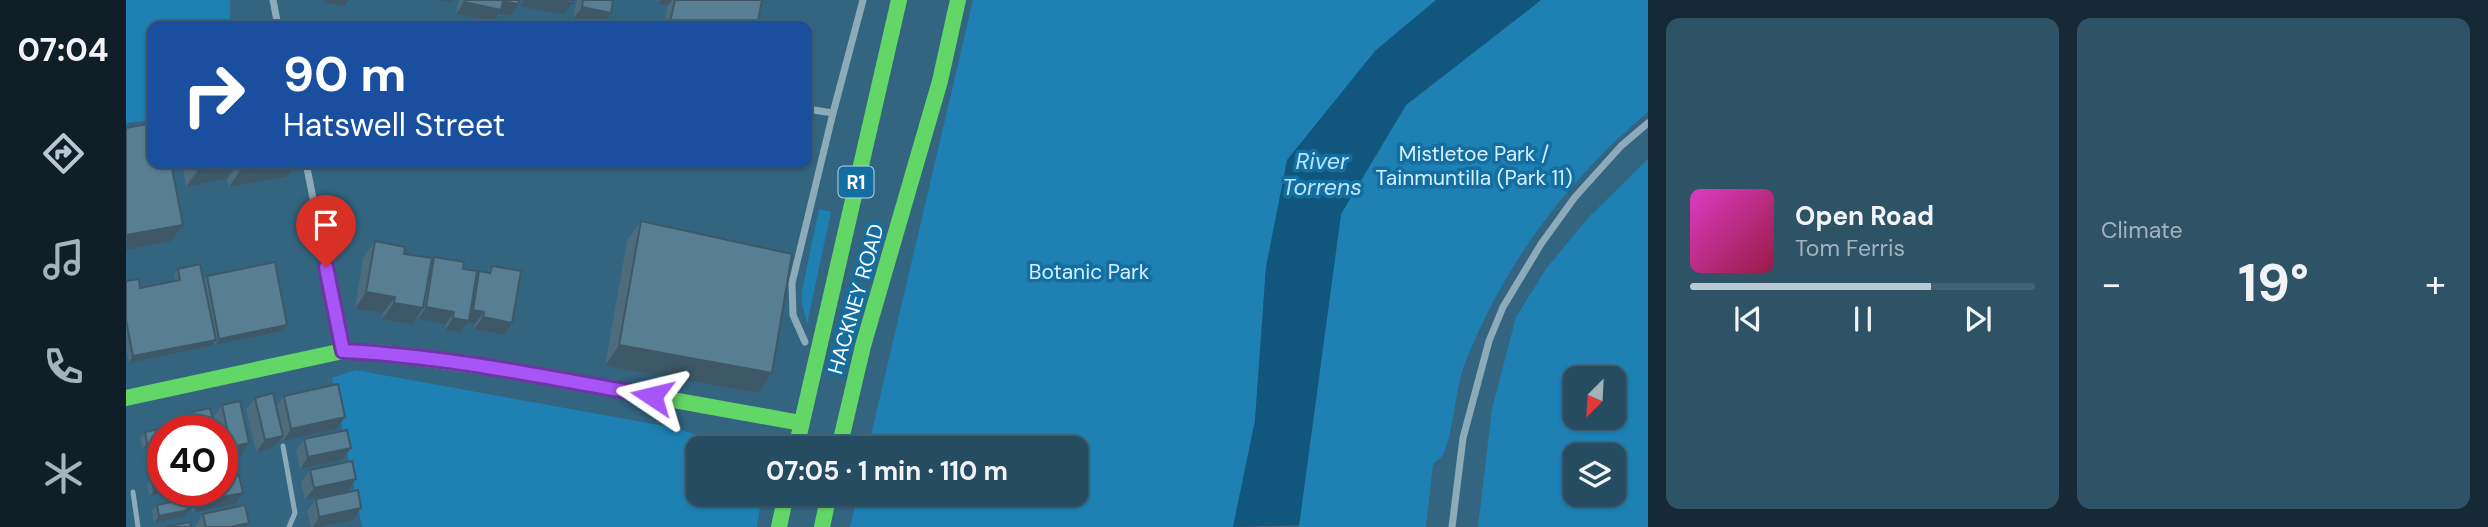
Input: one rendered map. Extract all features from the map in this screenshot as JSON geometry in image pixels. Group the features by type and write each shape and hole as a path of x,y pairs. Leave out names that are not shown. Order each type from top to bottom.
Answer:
{"main road":[{"name":"HACKNEY ROAD","path":"842,436 863,346 940,81 947,24 958,0"},
{"name":"HACKNEY ROAD","path":"798,436 901,9"},
{"path":"840,375 863,346"},
{"path":"126,398 343,351 384,353 512,371 801,423 824,394"},
{"path":"779,527 783,506"},
{"path":"822,527 826,506"}],"street":[{"path":"273,0 277,21"},
{"name":"HACKNEY ROAD","path":"815,365 793,315 792,283 863,0"},
{"path":"812,110 833,113"},
{"path":"1452,527 1462,438 1489,341 1503,307 1541,244 1576,197 1621,146 1648,124"},
{"path":"307,168 343,351"}],"lane":[{"path":"283,446 295,513 289,527"},
{"path":"133,492 138,527"}],"green space":[{"path":"126,0 230,0 230,21 147,21 147,121 126,123"},
{"name":"Botanic Park","path":"973,0 1436,0 1375,51 1266,267 1255,421 1233,527 850,527 855,506 1088,506 1088,436 871,436"},
{"name":"Mistletoe Park / Tainmuntilla (Park 11)","path":"1541,0 1648,0 1648,112 1597,160 1550,214 1509,273 1492,304 1463,368 1444,453 1433,464 1426,527 1299,527 1341,214 1406,105"},
{"path":"1648,159 1648,527 1478,527 1492,409 1516,317 1546,269 1588,218"},
{"path":"819,209 831,212 807,324 802,291"},
{"path":"355,370 670,427 701,436 686,436 686,506 760,506 757,527 362,527 332,378"}],"water":[{"name":"River Torrens","path":"1436,0 1541,0 1406,105 1341,214 1299,525 1233,527 1255,421 1266,267 1287,160 1375,51"}],"building":[{"path":"519,0 518,4 503,1 501,10 464,2"},
{"path":"583,0 613,0 611,13 582,7"},
{"path":"675,0 762,0 758,21 670,21"},
{"path":"147,124 147,168 172,168 183,225 126,235 126,128"},
{"path":"641,221 792,254 772,373 619,345"},
{"path":"375,241 405,247 404,254 432,258 423,308 394,303 395,297 366,292"},
{"path":"434,257 464,262 463,269 477,271 469,321 453,318 454,312 426,307"},
{"path":"275,262 287,325 219,339 207,276"},
{"path":"200,264 216,340 133,356 126,320 126,281 139,279 140,288 180,280 178,269"},
{"path":"492,266 521,271 512,323 483,317 484,312 473,310 479,271 490,273"},
{"path":"338,384 345,417 291,429 284,396"},
{"path":"273,393 283,436 265,440 255,398"},
{"path":"240,401 249,443 238,445 238,415 224,415 222,405"},
{"path":"210,408 212,415 193,415 192,412"},
{"path":"347,430 351,448 308,457 304,439"},
{"path":"352,461 356,479 314,488 310,470"},
{"path":"238,475 243,493 238,494"},
{"path":"358,490 361,508 319,517 316,499"},
{"path":"245,505 249,523 230,527 206,527 203,514"},
{"path":"157,506 187,506 188,510 159,516"},
{"path":"190,522 191,527 166,527"}],"traffic: fast":[{"path":"799,436 899,0"},
{"path":"842,436 863,346 940,81 958,0"},
{"path":"126,398 343,351 384,353 512,371 801,423"},
{"path":"779,527 783,506"},
{"path":"822,527 826,506"}],"route":[{"path":"326,267 343,351 384,353 512,371 652,396"}]}
